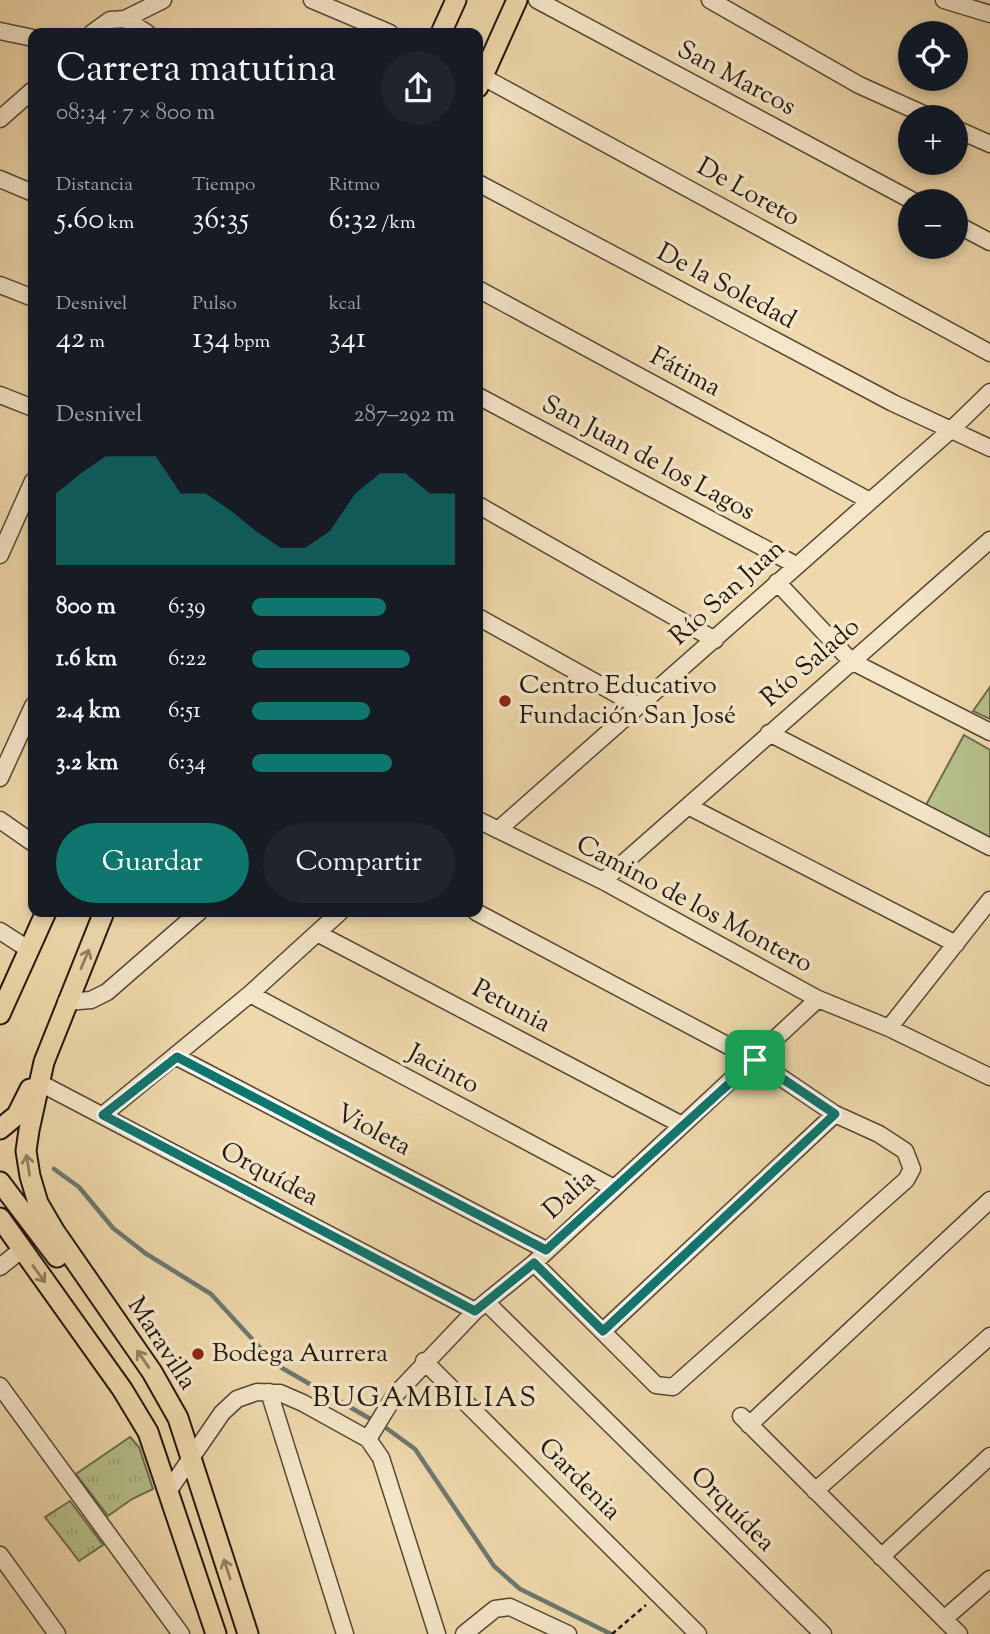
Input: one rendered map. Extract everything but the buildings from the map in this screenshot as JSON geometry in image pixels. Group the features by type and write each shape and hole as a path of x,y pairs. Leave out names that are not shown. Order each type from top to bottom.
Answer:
{"main road":[{"path":"443,28 456,0"},
{"path":"483,75 517,0"},
{"path":"0,1014 43,917"},
{"path":"0,1129 12,1121 10,1110 44,1062 102,917"},
{"name":"Maravilla","path":"44,1062 26,1151 38,1203 152,1372 178,1418 248,1634"},
{"path":"0,1182 73,1275 90,1283"},
{"path":"0,1218 122,1389 148,1432 216,1634"}],"street":[{"path":"99,28 110,20 125,19 163,0"},
{"path":"312,0 378,28"},
{"name":"San Marcos","path":"537,0 898,193"},
{"path":"944,0 990,13"},
{"path":"715,1 859,85 903,105"},
{"path":"125,19 139,28"},
{"path":"0,31 28,37"},
{"name":"De Loreto","path":"483,84 990,353"},
{"path":"0,119 28,94"},
{"path":"968,134 990,144"},
{"path":"0,179 28,191"},
{"name":"De la Soledad","path":"483,186 881,396 953,428 990,448"},
{"path":"968,231 990,243"},
{"path":"0,285 28,296"},
{"name":"Fátima","path":"483,292 868,500"},
{"name":"Río San Juan","path":"498,830 715,640 990,392"},
{"path":"0,395 28,406"},
{"name":"San Juan de los Lagos","path":"483,399 796,565"},
{"path":"0,555 28,492"},
{"path":"483,508 715,640"},
{"name":"Río Salado","path":"603,881 990,540"},
{"path":"777,582 850,661 990,732"},
{"path":"483,620 638,706"},
{"path":"0,778 28,717"},
{"path":"769,733 990,846"},
{"path":"688,806 956,944"},
{"path":"0,820 28,840"},
{"name":"Camino de los Montero","path":"483,822 603,881 818,999 988,1073"},
{"path":"889,1028 990,900"},
{"path":"483,916 755,1060 835,1114 879,1134 905,1151 912,1169 906,1180 673,1387 656,1385 534,1263"},
{"path":"66,1002 91,1000 107,992 193,917"},
{"path":"103,1115 177,1057 335,917"},
{"path":"0,931 27,949"},
{"name":"Petunia","path":"317,933 682,1125"},
{"name":"Jacinto","path":"250,994 614,1188"},
{"name":"Dalia","path":"370,1436 385,1408 425,1361 481,1307 534,1263 755,1060 818,999"},
{"name":"Violeta","path":"177,1057 546,1250"},
{"name":"Orquídea","path":"38,1087 103,1115 481,1307 823,1634"},
{"path":"603,1331 835,1114"},
{"path":"959,1634 745,1420 990,1200"},
{"path":"0,1267 21,1250"},
{"path":"815,1491 990,1336"},
{"name":"Gardenia","path":"425,1361 698,1634"},
{"path":"0,1386 180,1634"},
{"path":"169,1490 222,1413 237,1399 257,1392 280,1393 370,1436 381,1458 437,1634"},
{"path":"269,1392 345,1634"},
{"path":"881,1557 990,1456"},
{"path":"3,1564 57,1634"},
{"path":"944,1619 990,1579"},
{"path":"464,1634 495,1609 510,1607 568,1634"}],"path":[{"path":"612,1634 659,1594"}],"green space":[{"path":"990,687 990,719 973,711"},
{"path":"964,735 990,750 990,837 926,805"},
{"path":"130,1437 139,1447 153,1489 132,1499 108,1516 76,1474"},
{"path":"70,1501 103,1545 79,1561 45,1517"}],"waterway":[{"path":"54,1169 79,1187 113,1228 145,1253 211,1294 275,1364 374,1421"},
{"path":"382,1425 415,1449 494,1566 520,1589 611,1634"}],"place":[{"name":"Centro Educativo Fundación San José","path":"505,701"},
{"name":"Bodega Aurrera","path":"198,1354"}],"district":[{"name":"BUGAMBILIAS","path":"425,1399"}],"route":[{"path":"177,1057 546,1250 755,1060 835,1114 603,1331 534,1263 475,1311 103,1115 177,1057"}]}
